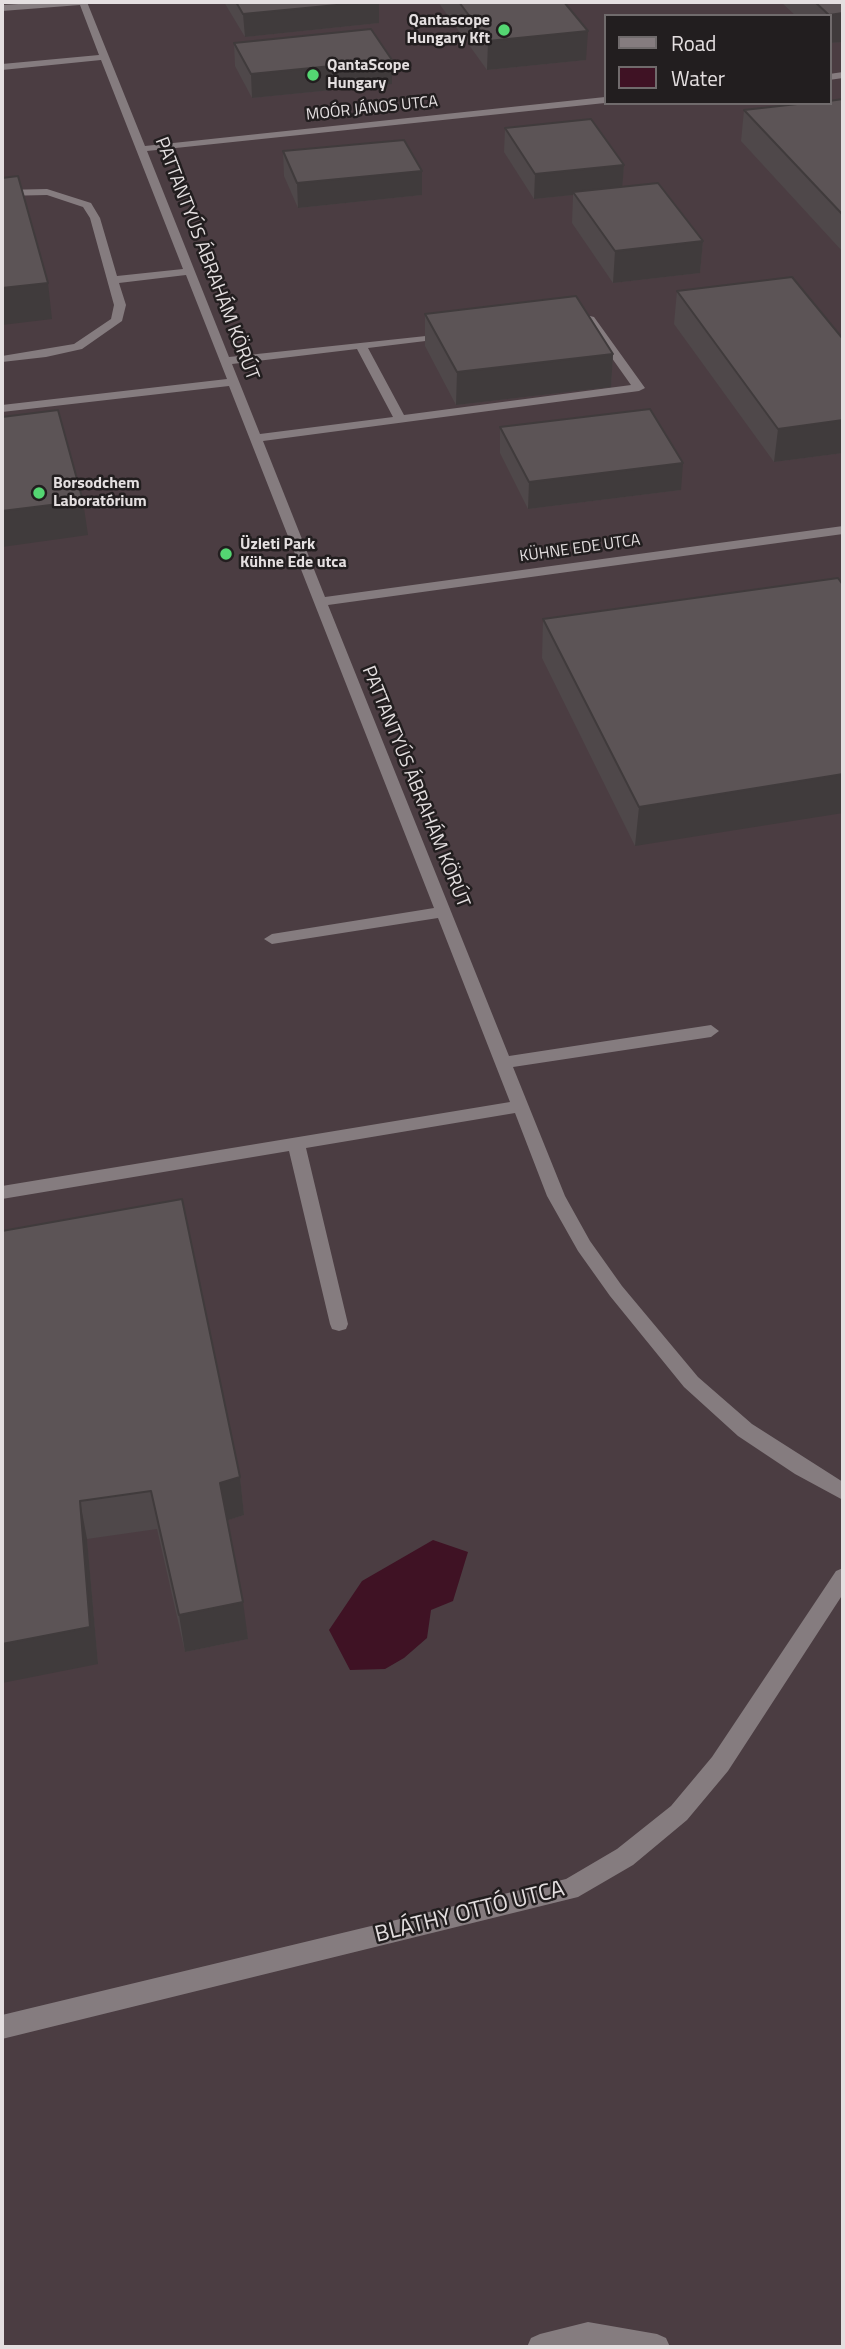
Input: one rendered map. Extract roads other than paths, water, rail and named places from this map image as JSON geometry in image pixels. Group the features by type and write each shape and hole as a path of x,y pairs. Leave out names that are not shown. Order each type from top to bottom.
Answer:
{"street":[{"path":"2,8 83,2"},
{"name":"PATTANTYÚS ÁBRAHÁM KÖRÚT","path":"83,2 556,1196 584,1246 652,1338 691,1382 745,1430 843,1492"},
{"path":"2,67 105,57"},
{"name":"MOÓR JÁNOS UTCA","path":"142,149 604,100"},
{"path":"2,193 47,192 87,205 95,218 120,305 116,321 98,336 78,347 2,359"},
{"path":"114,280 190,271"},
{"path":"256,438 639,388 590,319 563,322"},
{"path":"225,361 469,332"},
{"path":"361,345 400,419"},
{"path":"2,410 233,382"},
{"name":"KÜHNE EDE UTCA","path":"321,602 843,530"},
{"path":"272,939 443,912"},
{"path":"502,1063 711,1031"},
{"path":"2,1193 520,1106"},
{"path":"296,1142 339,1324"},
{"name":"BLÁTHY OTTÓ UTCA","path":"2,2027 570,1889 625,1857 679,1813 720,1764 843,1577"},
{"path":"540,2347 587,2335 657,2347"}],"water":[{"path":"433,1540 468,1552 453,1601 431,1610 427,1638 404,1658 385,1669 350,1670 329,1630 362,1581"}],"place":[{"name":"Qantascope Hungary Kft","path":"504,30"},
{"name":"QantaScope Hungary","path":"313,75"},
{"name":"Borsodchem Laboratórium","path":"39,493"},
{"name":"Üzleti Park Kühne Ede utca","path":"226,554"}]}
